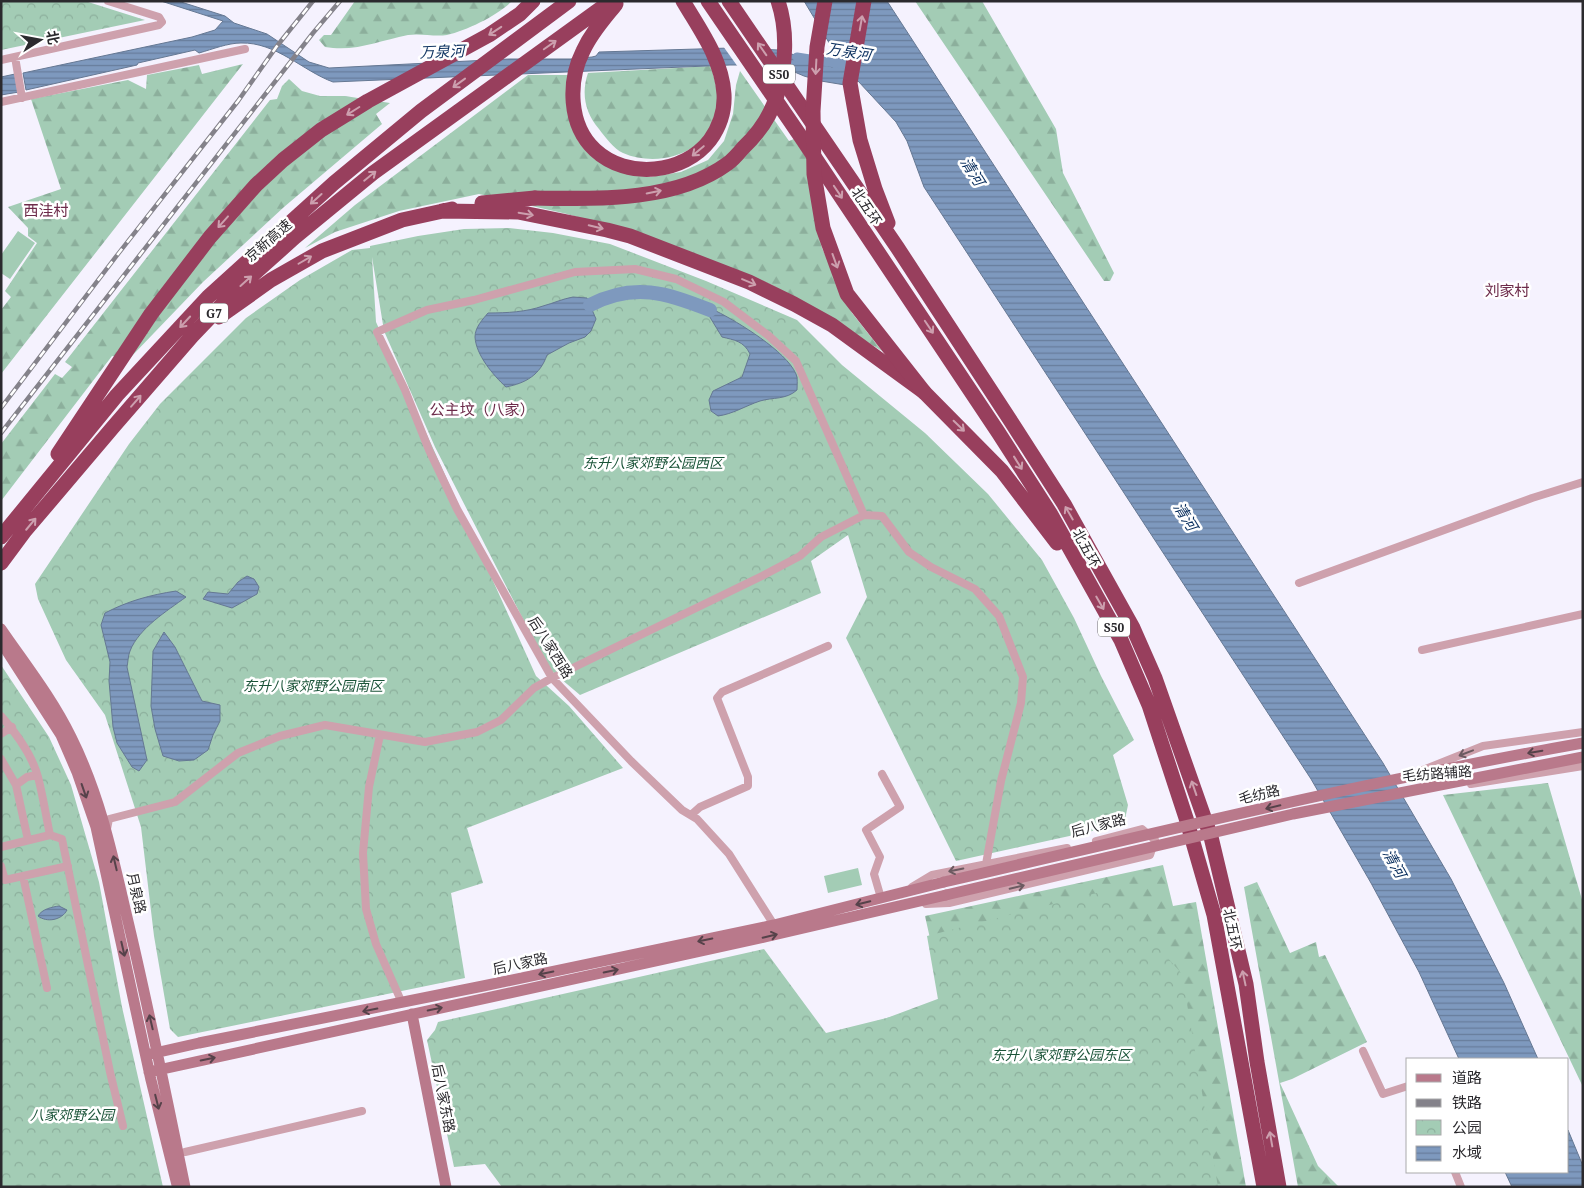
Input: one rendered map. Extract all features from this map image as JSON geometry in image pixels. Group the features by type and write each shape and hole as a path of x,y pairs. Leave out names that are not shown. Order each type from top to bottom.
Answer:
{"highway":[{"path":"22,512 151,314 210,237 256,185 283,160 321,130 368,101 489,35 520,14 533,1"},
{"name":"京新高速","path":"1,537 117,395 208,297 334,183 421,111 569,1"},
{"name":"京新高速","path":"1,563 24,532 192,336 237,289 295,237 373,173 611,1"},
{"path":"618,1 591,35 582,52 576,71 573,99 578,123 595,150 619,164 644,169 671,166 695,155 712,136 723,111 724,94 719,66 712,50 683,1"},
{"name":"北五环","path":"708,1 802,137 998,432 1050,514 1121,640 1149,705 1186,818 1214,915 1264,1187"},
{"name":"北五环","path":"729,1 897,248 1064,504 1133,628 1155,678 1211,837 1246,984 1257,1062 1279,1187"},
{"path":"192,336 272,280 322,251 402,220 480,203 535,198 581,198 651,193 683,186 708,175 727,164 762,128 775,103 782,79 785,51 784,25 778,1"},
{"path":"825,1 817,47 814,174 823,228 847,294 924,392 1002,471 1087,581"},
{"path":"864,1 850,83 860,140 875,189 897,248"},
{"path":"442,211 499,211 586,225 630,236 749,282 794,304 832,325 924,392"}],"main road":[{"name":"月泉路","path":"1,629 48,696 71,736 95,792 107,833 137,959 155,1071 178,1187"},
{"name":"月泉路","path":"1,642 61,735 80,781 96,827 152,1053"},
{"name":"毛纺路","path":"944,882 1303,800 1492,759 1583,743"},
{"name":"毛纺路","path":"946,895 1293,814 1583,757"},
{"name":"后八家路","path":"155,1071 765,937 900,899 944,882"},
{"name":"后八家路","path":"152,1053 774,925 881,898 900,899 946,895"},
{"name":"后八家东路","path":"412,1014 446,1187"},
{"name":"月泉路","path":"155,1071 185,1187"}],"street":[{"path":"1,60 159,25 162,22 159,17 135,5 108,1"},
{"path":"1,102 245,49"},
{"path":"14,57 22,98"},
{"name":"后八家西路","path":"774,925 728,854 697,819 682,810 630,761 552,678 456,510 405,390 377,332 427,310 474,300 575,272 635,269 676,279 724,302 769,336 796,362 864,515"},
{"path":"1299,583 1532,498 1583,482"},
{"path":"107,833 109,819 175,802 238,753 280,736 325,725 425,742 477,732 500,720 534,688 785,564 800,556 821,537 864,515 882,516 909,552 931,567 975,589 999,616 1023,677 1021,703 1001,781 986,864"},
{"path":"1422,650 1583,614"},
{"path":"691,815 700,807 748,786 748,778 717,698 722,692 828,646"},
{"path":"1,716 12,728 26,751 37,775 50,835"},
{"path":"1,734 12,728"},
{"name":"毛纺路辅路","path":"1419,771 1483,746 1583,732"},
{"path":"380,734 369,787 363,853 366,909 376,944 402,1003"},
{"path":"1,759 16,785 28,840"},
{"name":"毛纺路辅路","path":"1294,809 1415,785 1471,784 1583,766"},
{"path":"881,898 874,874 880,857 866,830 900,807 882,774"},
{"path":"16,785 27,778 37,775"},
{"name":"后八家路","path":"1142,829 1155,840 1150,855 949,903 900,899 932,875 1074,846 1142,829"},
{"path":"1,847 50,835 62,839 123,1126"},
{"path":"1,866 5,880 68,866"},
{"path":"23,876 47,988"},
{"path":"1363,1051 1383,1094 1406,1087"},
{"path":"185,1152 362,1111"},
{"path":"1455,1173 1461,1187"}],"green space":[{"path":"1,1 85,1 145,20 1,50"},
{"path":"355,1 512,1 506,7 481,22 447,35 408,35 357,47 325,47 319,40 324,35 331,35"},
{"path":"915,1 982,1 1056,129 1063,173 1114,273 1110,281 1104,281"},
{"path":"243,64 1,374 1,310 11,297 5,291 37,243 28,236 28,228 8,207 61,189 31,99 128,80 146,89 147,75 199,65 202,74"},
{"path":"711,66 718,98 715,119 708,133 697,144 684,152 670,157 654,159 638,158 623,153 616,149 607,139 590,116 585,95 588,73"},
{"path":"740,71 789,141 794,139 808,160 812,195 822,248 852,313 882,351 772,285 655,239 567,214 479,194 399,211 335,232 305,248 355,205 528,75 572,75 570,119 578,141 595,157 615,169 650,177 681,172 708,160 724,141 733,114 736,85"},
{"path":"289,79 302,91 320,96 345,96 390,103 376,114 382,124 284,207 203,282 129,359 112,356 1,501 1,444 55,374 62,378 72,367 65,362 270,100 277,99 282,86"},
{"path":"509,228 553,233 610,244 706,281 797,320 842,365 925,433 988,494 1042,560 1074,618 1134,740 1113,755 1128,805 1124,824 956,861 846,638 867,597 848,535 811,561 821,593 580,695 548,668 435,447 384,331 372,257 376,322 536,676 569,706 623,768 467,828 483,883 451,893 465,978 178,1037 170,1029 154,936 141,827 105,715 66,660 38,599 35,584 129,444 160,404 246,318 300,280 352,250 370,248 370,246 418,236 464,229"},
{"path":"18,231 35,243 10,279 1,273 1,255"},
{"name":"八家郊野公园","path":"1,665 49,737 71,785 99,882 122,1007 163,1187 1,1187"},
{"path":"1548,783 1583,903 1583,1087 1443,795"},
{"path":"1163,865 1173,906 1196,902 1246,1187 962,1187 844,1034 943,997 925,916"},
{"path":"858,868 862,885 828,893 824,876"},
{"path":"1257,882 1290,953 1316,942 1319,957 1325,955 1367,1042 1280,1083 1318,1166 1339,1187 1298,1187 1244,887"},
{"name":"东升八家郊野公园东区","path":"1108,890 1182,974 1218,1187 502,1187 485,1164 454,1167 427,1040 435,1030 438,1022 764,949 826,1033 939,1005 927,936"}],"water":[{"name":"清河","path":"161,1 178,1 225,16 234,23 267,34 309,62 329,68 509,59 571,59 596,56 599,52 730,48 779,50 832,67 838,65 834,51 804,1 887,1 1383,763 1451,879 1504,983 1538,1058 1459,1058 1419,972 1371,883 1311,779 924,187 907,141 896,122 858,81 845,85 821,81 778,65 730,65 333,82 266,47 236,43 199,53 195,50 26,90 23,73 192,37 215,30 223,21"},
{"path":"15,74 19,92 1,95 1,77"},
{"path":"573,297 587,298 596,319 591,331 585,337 547,355 540,368 531,377 506,387 491,371 478,351 475,333 482,321 488,313 530,310"},
{"path":"710,310 716,311 736,322 782,356 791,365 796,374 797,390 788,395 760,401 723,415 718,416 711,411 709,400 713,391 742,377 750,354 742,344 722,337 708,314"},
{"path":"247,576 254,579 259,587 257,594 232,608 203,599 208,592 228,594 238,582"},
{"path":"176,591 186,597 147,627 134,643 129,655 127,667 147,760 139,771 132,767 117,743 113,727 109,681 110,662 101,625 105,613 122,605 157,594"},
{"path":"164,632 175,647 202,701 220,705 220,721 208,750 194,760 179,761 163,756 155,729 151,706 153,651"},
{"path":"59,906 67,910 58,918 50,920 38,916 45,910"},
{"path":"1569,1132 1583,1166 1583,1187 1512,1187 1505,1173 1569,1173"}],"pier":[{"path":"723,46 759,47 772,67 738,67"}],"waterway":[{"name":"万泉河","path":"797,57 848,65"},
{"path":"590,305 621,294 650,292 679,299 710,310"}],"railway":[{"path":"1,408 313,1"},
{"path":"1,433 340,1"}],"district":[{"name":"西洼村","path":"46,210"},
{"name":"刘家村","path":"1507,290"},
{"name":"公主坟（八家）","path":"482,409"}],"park label":[{"name":"东升八家郊野公园西区","path":"653,462"},
{"name":"东升八家郊野公园南区","path":"313,685"}]}
